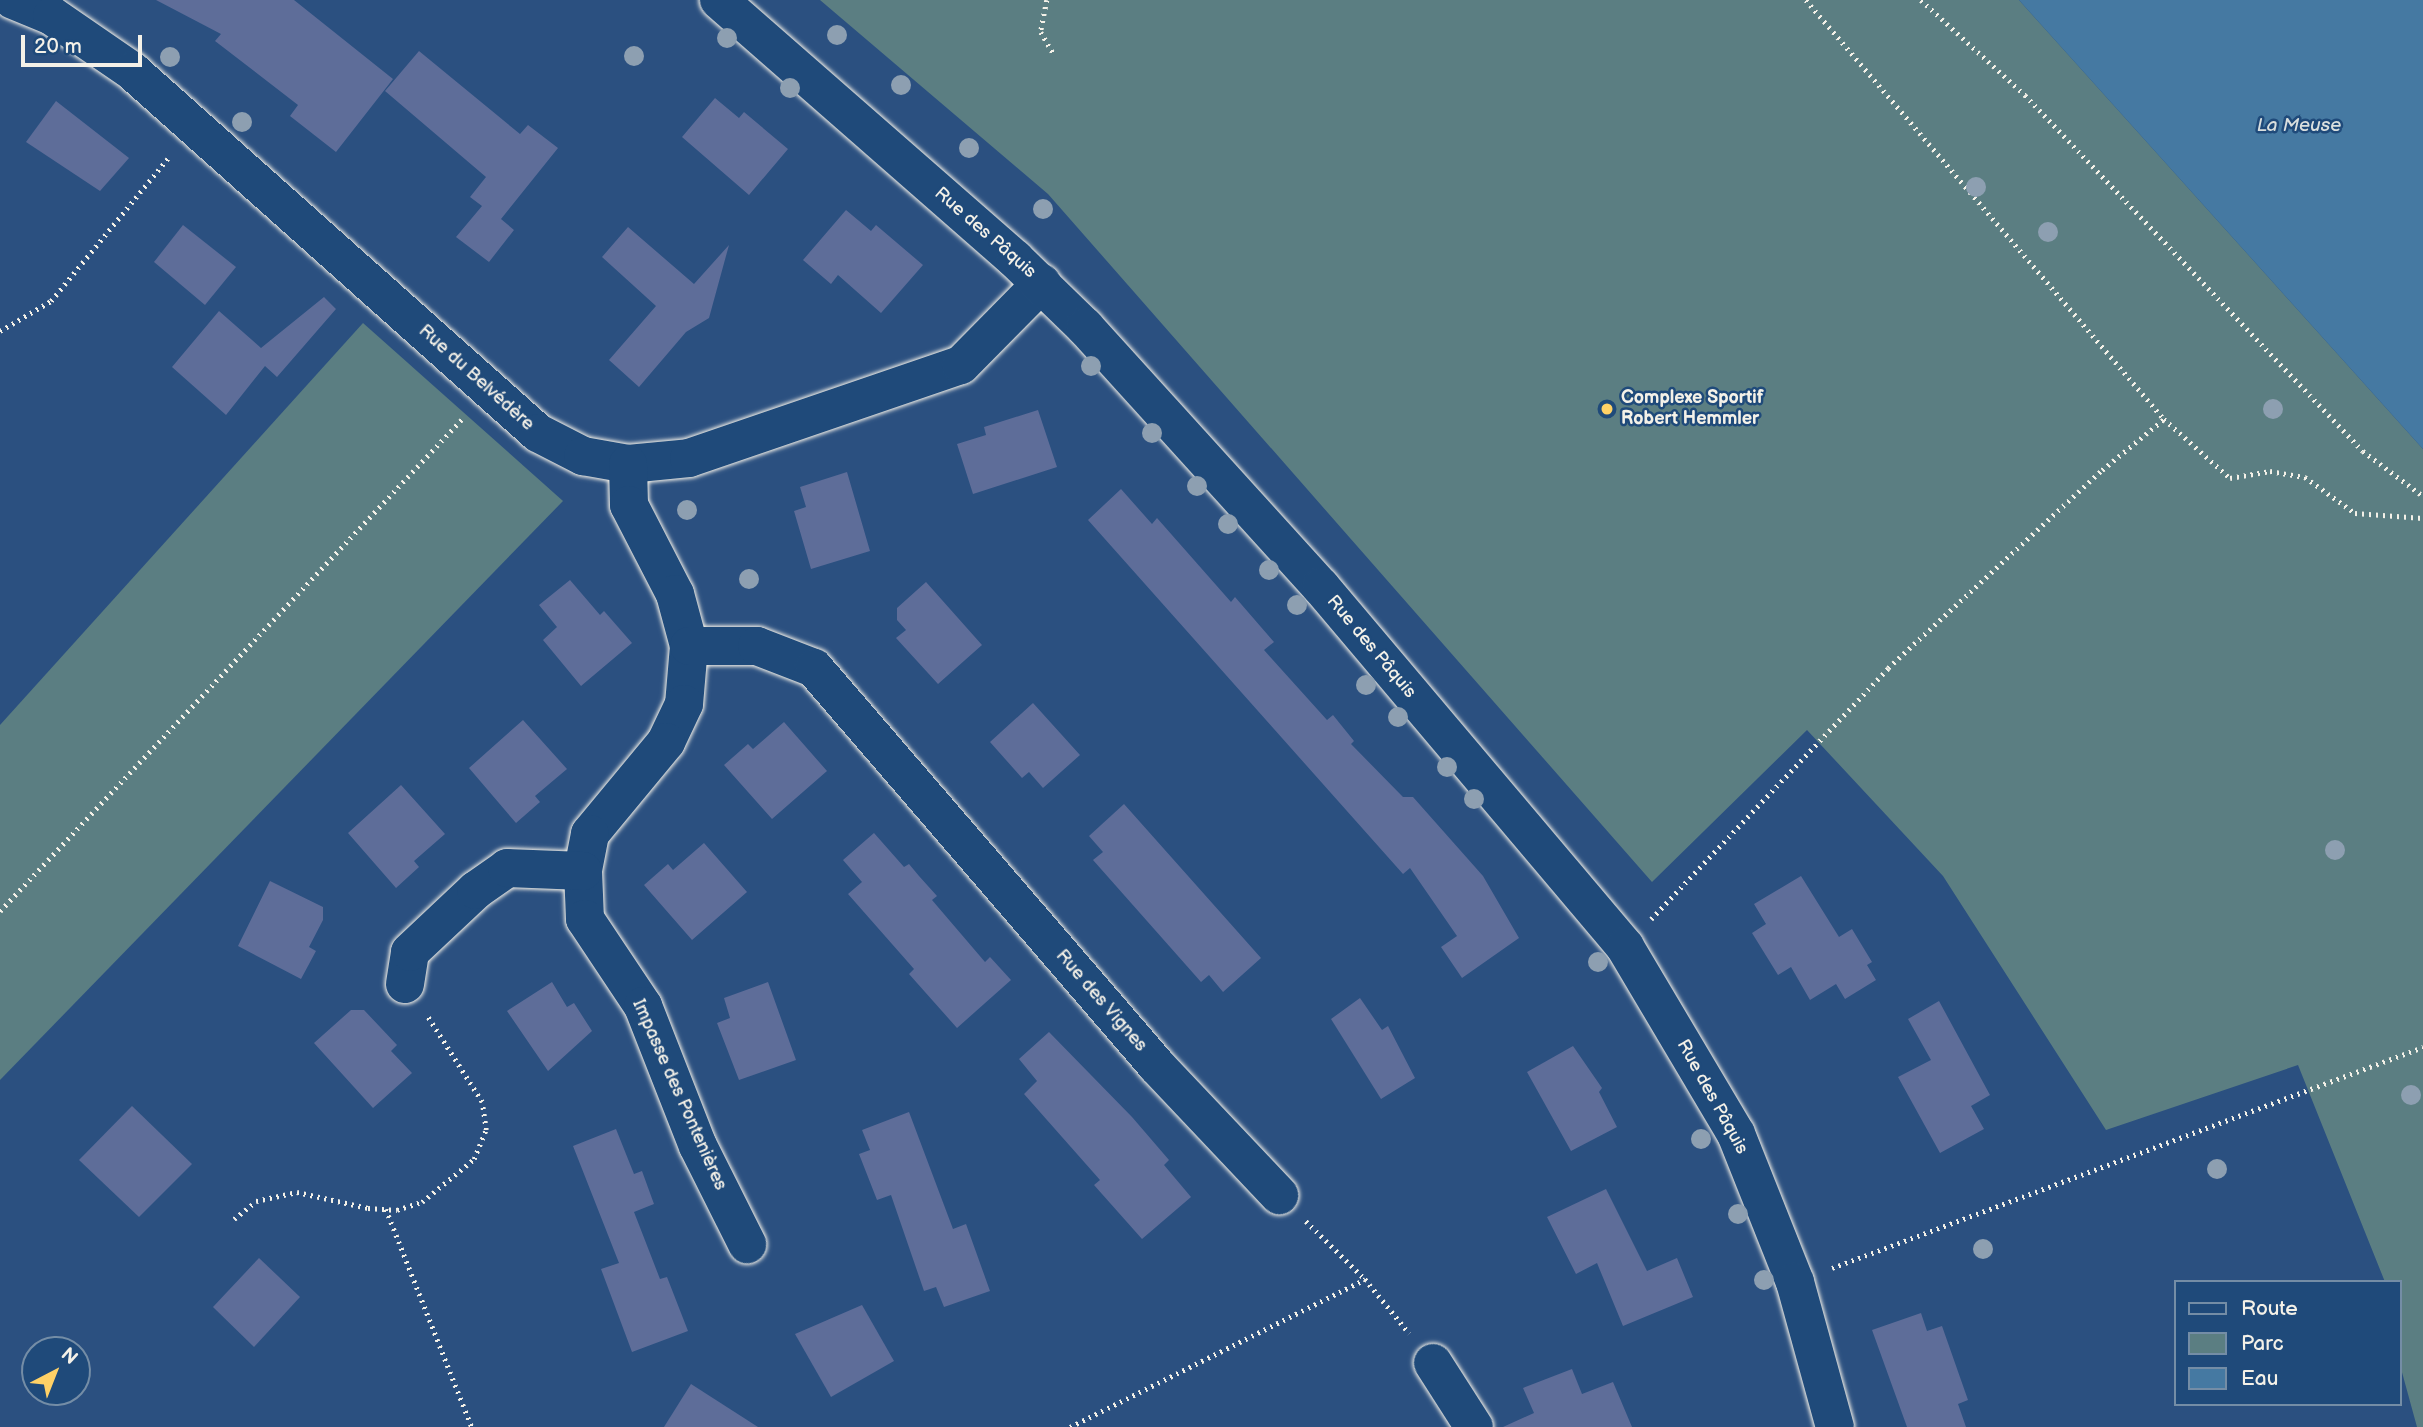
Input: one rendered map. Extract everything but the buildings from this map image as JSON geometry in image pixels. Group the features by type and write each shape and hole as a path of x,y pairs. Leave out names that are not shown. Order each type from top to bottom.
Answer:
{"street":[{"name":"Rue du Belvédère","path":"13,0 52,16 132,71 538,433 583,456 628,464 689,458 961,365 1041,283"},
{"name":"Rue des Pâquis","path":"719,0 1041,283 1321,587 1625,947 1736,1134 1795,1282 1835,1427"},
{"name":"Impasse des Pontenières","path":"628,464 629,505 675,594 689,646 684,704 666,742 590,834 583,871 585,919 643,1006 698,1146 747,1244"},
{"name":"Rue des Vignes","path":"689,646 757,646 814,668 1157,1066 1279,1195"},
{"path":"405,984 410,952 476,890 507,868 583,871"},
{"path":"1433,1363 1474,1427"}],"path":[{"path":"1047,0 1041,32 1053,53"},
{"path":"1806,0 2164,419 2230,478 2270,471 2305,477 2354,513 2423,518"},
{"path":"1921,0 2025,95 2363,451 2423,496"},
{"path":"0,331 51,300 194,126"},
{"path":"0,911 489,390"},
{"path":"1625,947 1888,668 2102,470 2164,419"},
{"path":"234,1219 256,1201 297,1192 386,1209 422,1202 454,1179 474,1160 486,1130 482,1102 405,984"},
{"path":"1795,1282 2423,1046"},
{"path":"1279,1195 1365,1279 1433,1363"},
{"path":"386,1209 472,1427"},
{"path":"1070,1427 1365,1279"}],"green space":[{"path":"820,0 2019,0 2423,449 2423,1427 2417,1427 2402,1372 2402,1280 2384,1280 2298,1065 2106,1130 1943,876 1807,730 1652,882 1048,194"},
{"path":"363,323 563,501 0,1080 0,725"}],"water":[{"name":"La Meuse","path":"2019,0 2423,0 2423,449"}],"place":[{"name":"Complexe Sportif Robert Hemmler","path":"1607,409"}]}
